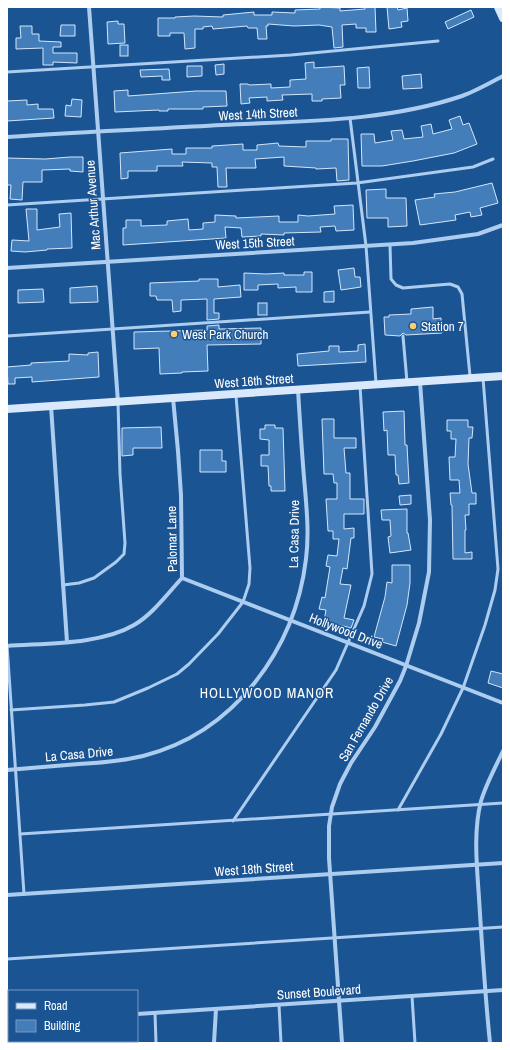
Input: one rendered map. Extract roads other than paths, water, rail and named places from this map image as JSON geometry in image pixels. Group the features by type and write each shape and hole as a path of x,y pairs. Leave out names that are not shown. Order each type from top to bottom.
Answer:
{"main road":[{"path":"498,7 503,16"},
{"name":"West 16th Street","path":"7,409 503,376"}],"street":[{"name":"Mac Arthur Avenue","path":"89,7 118,402"},
{"name":"West 14th Street","path":"7,137 350,118 393,113 427,106 463,95 503,76"},
{"name":"West 15th Street","path":"7,268 390,245 478,234 503,225"},
{"name":"San Fernando Drive","path":"342,1043 329,858 329,826 340,784 351,763 375,727 400,681 419,623 429,572 430,520 420,382"},
{"name":"La Casa Drive","path":"7,770 106,762 143,756 178,744 210,725 239,702 263,673 282,641 291,620 300,596 307,558 307,520 298,390"},
{"name":"Palomar Lane","path":"7,645 67,642 106,636 134,625 145,617 182,578 181,495 173,398"},
{"path":"51,406 67,642"},
{"name":"Hollywood Drive","path":"182,578 503,703"},
{"path":"490,1043 477,865 477,835 480,804 485,788 503,752"},
{"name":"West 18th Street","path":"7,895 503,863"},
{"name":"Sunset Boulevard","path":"138,1014 503,990"},
{"path":"214,1043 216,1009"}],"lane":[{"path":"7,72 291,55 438,41"},
{"path":"350,118 366,246 376,385"},
{"path":"7,205 357,182 472,167 493,159"},
{"path":"390,245 391,279 396,285 403,288 450,284 458,287 462,294 470,378"},
{"path":"7,336 370,312"},
{"path":"403,336 407,382"},
{"path":"398,810 441,734 463,688 485,625 495,590 498,569 482,378"},
{"path":"233,821 336,670 364,606 372,574 360,386"},
{"path":"11,710 114,702 148,688 177,674 189,664 218,634 243,602 249,584 250,568 236,394"},
{"path":"63,585 79,583 94,578 116,562 124,554 125,543 120,474 118,402"},
{"path":"7,645 24,894"},
{"path":"20,834 503,803"},
{"path":"7,960 503,927"},
{"path":"412,996 415,1043"},
{"path":"279,1005 281,1043"},
{"path":"155,1013 156,1043"}],"place":[{"name":"Station 7","path":"413,326"},
{"name":"West Park Church","path":"174,334"}],"district":[{"name":"HOLLYWOOD MANOR","path":"267,693"}]}
